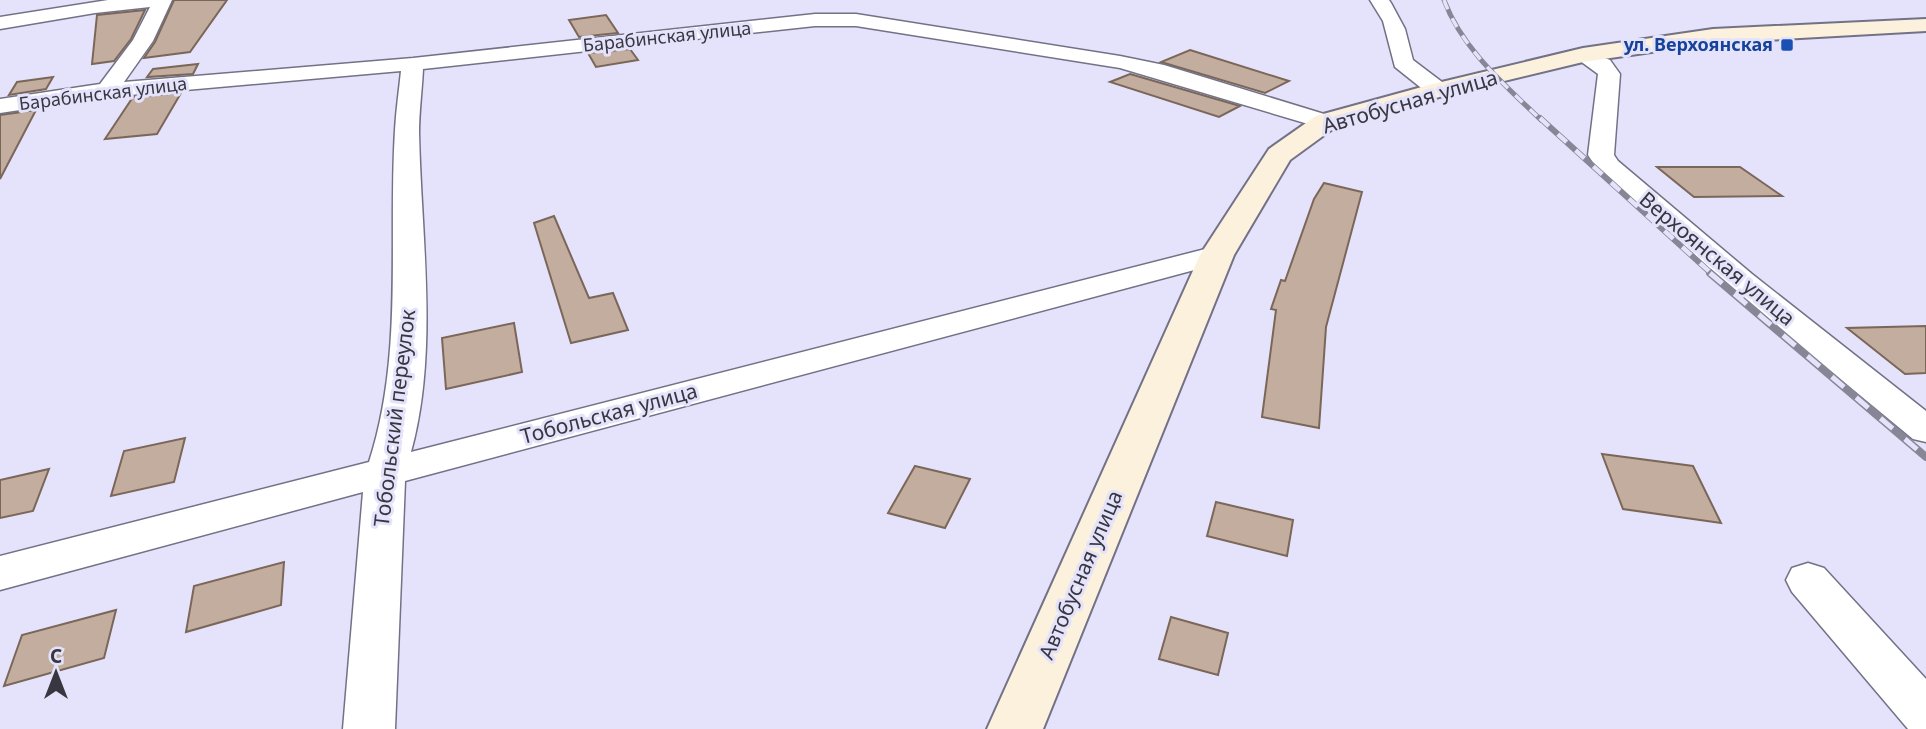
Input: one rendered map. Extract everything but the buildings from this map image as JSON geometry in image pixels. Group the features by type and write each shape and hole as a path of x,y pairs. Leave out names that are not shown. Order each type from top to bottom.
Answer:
{"street":[{"path":"0,23 95,7 163,0"},
{"path":"107,90 143,41 163,0"},
{"path":"1379,0 1388,10 1399,36 1403,62 1438,90"},
{"name":"Барабинская улица","path":"0,106 107,90 413,64 676,37 801,21 856,20 1121,62 1156,70 1325,122"},
{"name":"Автобусная улица","path":"1015,729 1217,255 1279,155 1325,122 1438,90 1583,55 1713,36 1926,25"},
{"name":"Верхоянская улица","path":"1583,55 1602,65 1609,74 1601,155 1609,167 1741,281 1926,430"},
{"name":"Тобольский переулок","path":"369,729 385,473 399,427 410,325 407,130 413,64"},
{"name":"Тобольская улица","path":"0,573 1217,255"},
{"path":"1808,580 1926,713"}],"railway":[{"path":"1444,0 1452,18 1473,50 1499,80 1541,120"},
{"path":"1540,118 1712,274"},
{"path":"1710,273 1926,457"}],"place":[{"name":"ул. Верхоянская","path":"1787,45"}]}
